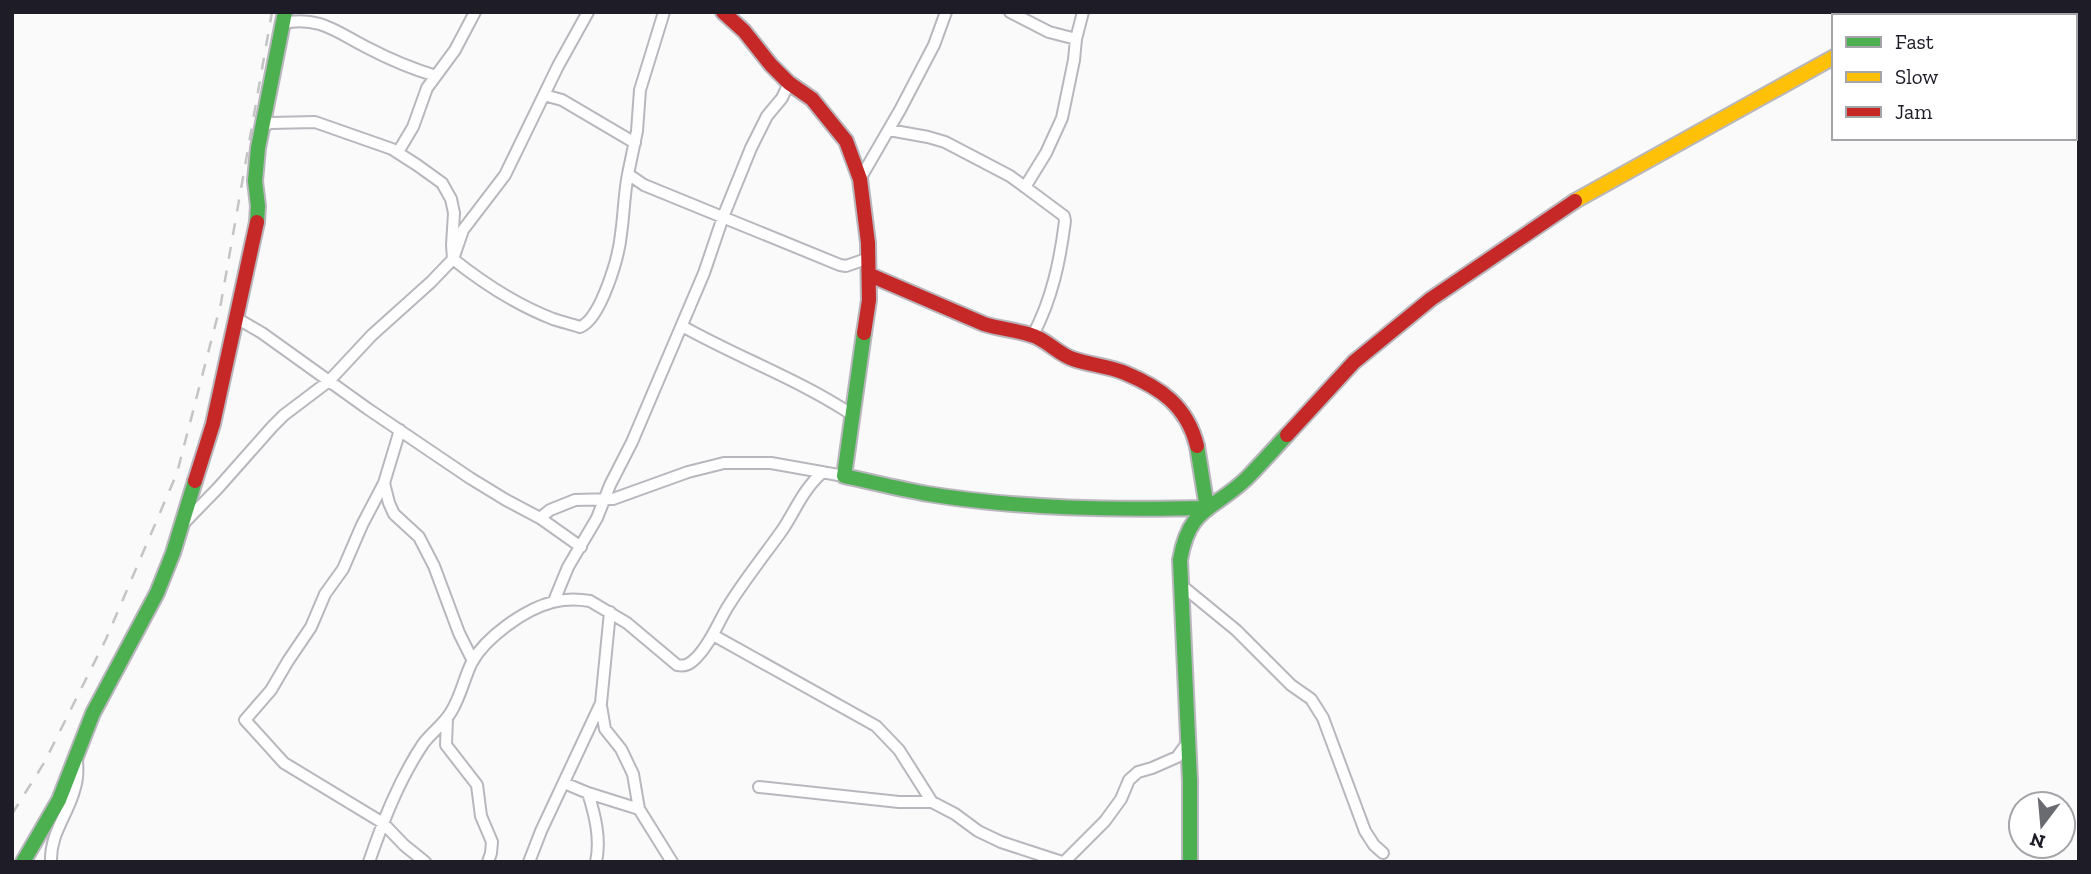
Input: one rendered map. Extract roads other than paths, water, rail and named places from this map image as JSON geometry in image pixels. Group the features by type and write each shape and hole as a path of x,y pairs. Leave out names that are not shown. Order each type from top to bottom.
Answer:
{"street":[{"path":"398,152 413,127 426,89 455,50 475,12"},
{"path":"182,524 284,415 329,381 372,335 453,259 463,230 505,175 588,12"},
{"path":"453,259 506,296 554,319 580,327 592,317 617,255 625,189 639,118 640,90 664,12"},
{"path":"723,12 755,43 771,65 789,83 812,99 836,127 846,141 860,179 870,275 867,322 844,476"},
{"path":"860,179 934,45 946,12"},
{"path":"1010,12 1049,32 1076,39"},
{"path":"1025,187 1046,153 1062,118 1083,12"},
{"path":"23,862 59,800 93,713 157,593 173,553 214,424 257,226 256,166 261,128 284,18 322,24 384,56 436,76"},
{"path":"1190,862 1180,560 1183,541 1189,527 1207,508 1247,478 1354,362 1431,299 1561,209 1832,58"},
{"path":"554,601 568,567 597,518 603,499 624,459 682,326 740,171 760,129 789,83"},
{"path":"544,95 562,100 635,143"},
{"path":"261,128 270,122 315,122 398,152 442,183 452,199 453,259"},
{"path":"889,130 945,142 1010,177 1064,216 1056,277 1033,335"},
{"path":"628,174 644,185 840,265 846,266 869,258"},
{"path":"870,275 984,324 1033,335 1072,359 1124,372 1166,394 1189,421 1197,443 1207,508"},
{"path":"238,319 470,478 540,518 581,547"},
{"path":"682,326 717,346 807,388 852,414"},
{"path":"400,430 384,483 343,569 325,594 311,628 271,690 245,720 284,763 383,823 425,862"},
{"path":"540,518 550,510 575,500 613,499 688,472 724,463 771,463 928,494 1022,505 1107,510 1207,508"},
{"path":"369,862 383,823 415,757 453,709 472,662 500,630 554,601 584,600 627,623 677,665 683,666 694,661 713,635 741,585 782,530 810,484 823,472"},
{"path":"384,483 394,514 419,537 434,566 472,662"},
{"path":"1181,585 1236,630 1291,685 1311,699 1322,718 1366,831 1374,845 1383,853"},
{"path":"610,612 601,703 605,729 621,749 633,774 639,809 672,862"},
{"path":"713,635 876,726 899,750 932,802"},
{"path":"529,862 601,703"},
{"path":"447,718 446,745 477,785 481,816 492,842 488,862"},
{"path":"758,787 899,802 932,802 1001,842 1063,862 1105,821 1121,799 1129,780 1138,772 1177,757 1188,742"},
{"path":"51,862 55,834 75,788 77,752"},
{"path":"564,783 639,809"},
{"path":"588,793 596,823 596,862"}],"railway":[{"path":"12,814 44,763 106,639 177,473 221,303 272,12"}]}
